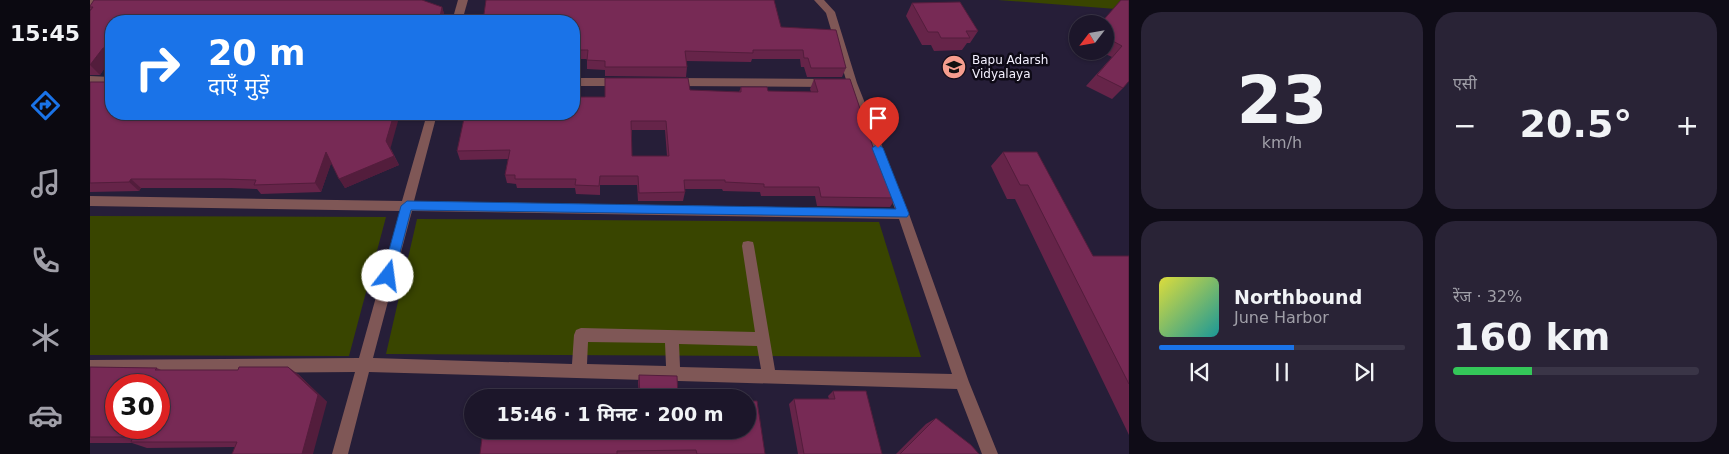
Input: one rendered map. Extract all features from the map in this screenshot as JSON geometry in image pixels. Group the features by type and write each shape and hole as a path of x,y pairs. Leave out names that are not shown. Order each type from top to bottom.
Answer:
{"street":[{"path":"90,4 97,0"},
{"path":"459,15 463,0"},
{"path":"819,0 830,12 852,83 903,214 962,382 990,454"},
{"path":"90,80 105,80"},
{"path":"580,82 634,82"},
{"path":"663,82 852,83"},
{"path":"340,454 430,120"},
{"path":"90,201 903,214"},
{"path":"748,246 769,376"},
{"path":"580,371 581,335 763,339"},
{"path":"672,337 673,374"},
{"path":"90,367 364,364 962,382"}],"green space":[{"path":"998,0 1129,0 1129,10"},
{"path":"90,216 386,217 349,356 90,355"},
{"path":"417,219 879,222 921,357 386,354"}],"building":[{"path":"94,0 422,0 442,7 440,15 105,15 105,48 90,65 90,11 93,7 90,6"},
{"path":"486,0 774,0 781,27 836,30 846,68 811,68 808,58 804,58 803,50 753,50 753,53 685,51 687,67 605,67 605,61 587,60 588,50 580,50 580,15 484,15"},
{"path":"1121,0 1129,0 1129,81 1123,88 1097,75 1110,60 1114,60 1114,55 1122,46 1114,42 1114,15 1108,15"},
{"path":"960,2 978,31 966,31 970,38 941,38 938,32 928,32 912,3"},
{"path":"605,78 688,78 690,90 741,92 741,87 767,87 768,91 818,92 814,79 850,79 873,147 878,148 896,198 821,197 819,187 764,187 764,184 725,182 725,180 684,180 685,192 639,193 638,176 600,176 599,186 575,185 576,179 515,179 515,175 505,175 510,150 457,151 464,120 580,120 580,97 605,97","holes":["631,121 666,121 669,156 632,156"]},
{"path":"90,82 105,82 105,120 392,120 386,141 394,156 339,179 326,152 315,183 254,185 256,180 131,179 129,182 90,183"},
{"path":"1003,152 1037,152 1093,256 1129,256 1129,384 1028,185 1020,185"},
{"path":"90,367 157,368 155,370 238,370 239,367 288,367 318,395 302,454 232,454 237,442 131,442 132,439 170,439 170,374 105,374 105,437 90,437"},
{"path":"639,375 677,376 678,389 640,389"},
{"path":"833,391 866,391 882,454 804,454 794,399 835,399"},
{"path":"757,401 765,454 697,454 696,450 617,451 617,454 480,454 482,439 756,439"},
{"path":"936,418 971,445 979,454 900,454"}],"place":[{"name":"Bapu Adarsh Vidyalaya","path":"954,67"}],"route":[{"path":"388,276 407,206 903,214 878,148"}]}
